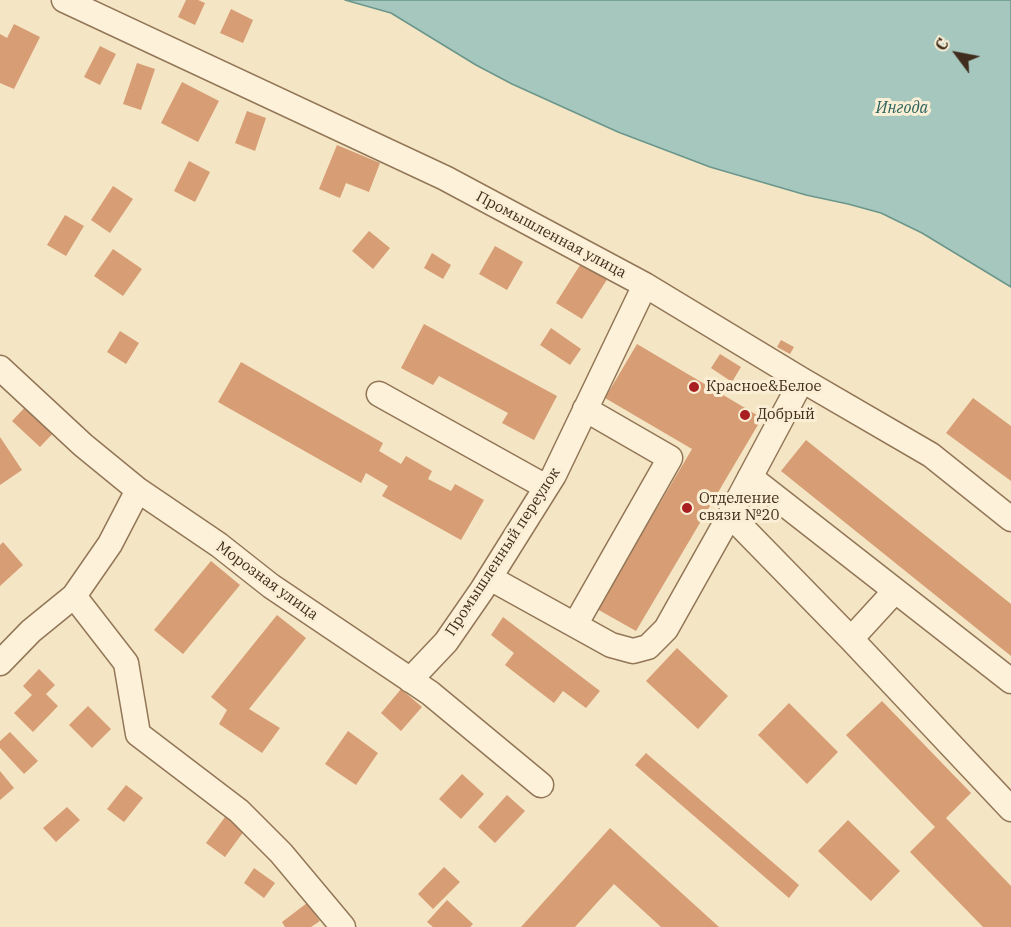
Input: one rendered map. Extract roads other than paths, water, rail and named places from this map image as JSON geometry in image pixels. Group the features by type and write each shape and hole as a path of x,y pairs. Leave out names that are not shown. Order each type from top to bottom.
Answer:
{"street":[{"name":"Промышленная улица","path":"64,0 445,178 645,285 931,455 1011,519"},
{"name":"Промышленный переулок","path":"410,680 446,642 490,578 554,475 645,285"},
{"name":"Морозная улица","path":"0,368 83,445 138,490 219,545 271,586 430,693 541,785"},
{"path":"490,578 611,645 633,651 648,647 666,629 802,380"},
{"path":"379,394 546,487"},
{"path":"575,625 670,458 585,409"},
{"path":"750,477 1011,681"},
{"path":"0,663 31,631 74,596 110,544 138,490"},
{"path":"730,515 1011,809"},
{"path":"851,639 895,591"},
{"path":"74,596 126,663 138,734 239,811 281,853 343,927"}],"water":[{"name":"Ингода","path":"345,0 1011,0 1011,287 922,233 881,213 806,195 710,167 618,132 512,84 476,65 391,13"}],"place":[{"name":"Красное&Белое","path":"694,387"},
{"name":"Добрый","path":"745,415"},
{"name":"Отделение связи №20","path":"687,508"}]}
